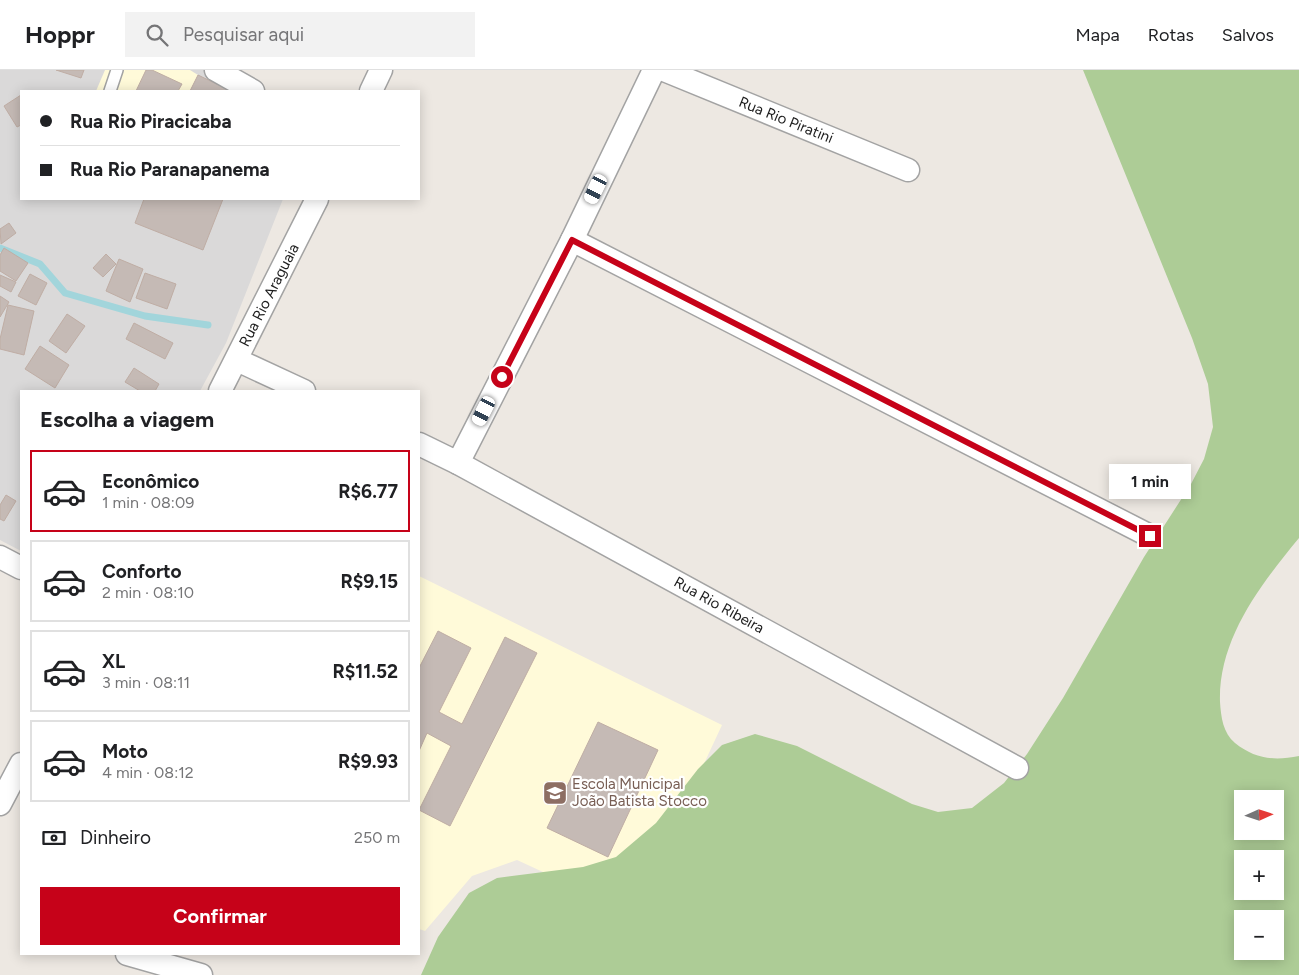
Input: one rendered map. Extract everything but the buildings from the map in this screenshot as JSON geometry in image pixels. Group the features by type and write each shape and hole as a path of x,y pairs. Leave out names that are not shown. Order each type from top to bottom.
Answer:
{"street":[{"path":"216,70 251,90"},
{"path":"371,90 381,70"},
{"path":"458,463 572,240 654,70"},
{"name":"Rua Rio Piratini","path":"664,70 908,170"},
{"name":"Rua Rio Araguaia","path":"221,390 317,200"},
{"path":"572,240 1150,536"},
{"path":"237,360 302,390"},
{"name":"Rua Rio Ribeira","path":"420,444 458,463 1017,768"},
{"path":"0,557 20,567"},
{"path":"0,804 20,766"},
{"path":"131,955 201,975"}],"lane":[{"path":"110,90 117,70"}],"shaded area":[{"path":"0,70 204,70 240,90 20,90 20,200 283,200 226,343 201,390 20,390 20,550 0,540"},
{"path":"105,70 190,70 198,75 190,90 96,90"},
{"name":"Escola Municipal João Batista Stocco","path":"420,576 722,725 634,914 517,860 472,876 425,931 420,929"}],"green space":[{"path":"1083,70 1299,70 1299,538 1270,574 1244,614 1226,656 1221,679 1220,702 1225,730 1231,739 1242,748 1265,757 1299,756 1299,975 421,975 438,937 469,893 497,878 583,867 616,857 656,823 698,769 722,745 755,734 797,746 912,804 938,812 972,808 1004,783 1027,754 1063,698 1144,557 1191,484 1204,459 1213,427 1208,384 1192,338"}],"waterway":[{"path":"0,248 40,264 65,293 145,316 208,325"}],"place":[{"name":"Escola Municipal João Batista Stocco","path":"555,793"}],"route":[{"path":"502,377 572,240 1150,536"}]}
